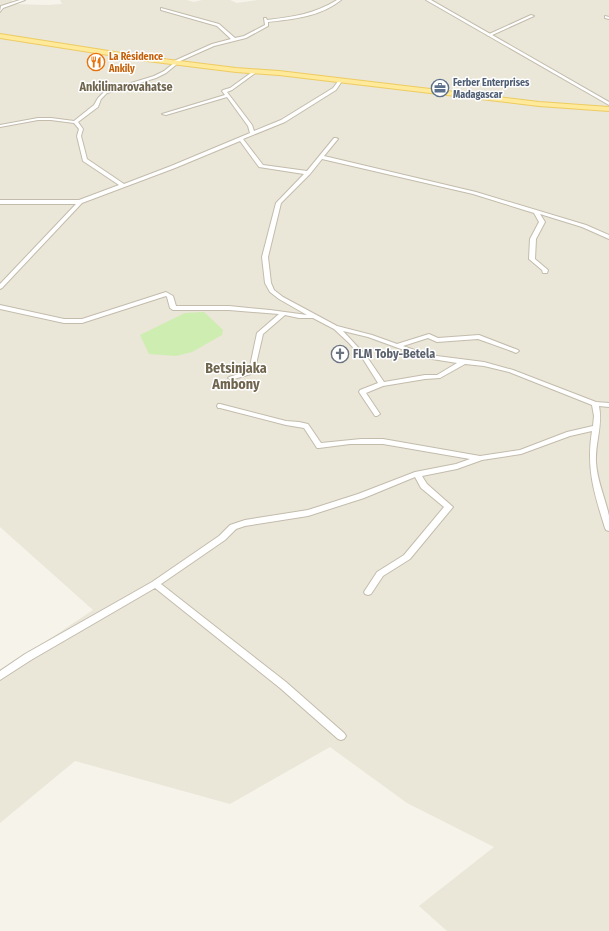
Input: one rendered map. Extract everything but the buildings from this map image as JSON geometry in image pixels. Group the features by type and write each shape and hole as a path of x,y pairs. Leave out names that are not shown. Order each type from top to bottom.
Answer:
{"main road":[{"path":"0,36 176,62 256,72 538,104 609,109"}],"street":[{"path":"0,11 2,7 23,0"},
{"path":"75,122 96,106 99,99 106,92 155,77 165,72 178,60 213,45 244,37 267,25 265,20 308,16 329,8 339,0"},
{"path":"428,0 609,104"},
{"path":"162,9 218,25 234,40"},
{"path":"489,35 532,16"},
{"path":"253,134 250,126 224,91 231,89 256,72"},
{"path":"0,202 80,202 283,121 335,89 340,81"},
{"path":"164,114 227,96"},
{"path":"0,126 38,119 75,122 81,129 79,136 85,160 122,185"},
{"path":"241,139 260,166 308,173"},
{"path":"336,139 308,173 279,203 265,257 268,283 272,291 281,298 336,328 370,336 428,357 511,371 595,404 609,405"},
{"path":"321,157 474,193 584,226 609,237"},
{"path":"0,288 80,202"},
{"path":"536,212 542,222 533,239 532,259 545,270 545,272"},
{"path":"0,306 64,321 77,321 166,294 170,296 173,308 184,310 198,308 230,308 283,314 302,318 313,316"},
{"path":"231,378 252,372 260,332 283,314"},
{"path":"336,328 365,358 382,384"},
{"path":"396,346 428,336 437,340 479,337 516,351"},
{"path":"377,414 362,392 382,384 425,377 438,377 464,362"},
{"path":"595,404 598,415 593,450 594,473 597,490 609,528"},
{"path":"220,406 261,418 306,426 319,446 366,442 387,442 481,458"},
{"path":"0,676 28,657 155,584 222,538 233,527 245,523 308,513 361,496 417,474 457,466 481,458 521,452 577,432 596,428"},
{"path":"368,592 380,574 407,558 450,507 424,486 417,474"},
{"path":"155,584 283,685 341,736"}],"shaded area":[{"path":"0,0 12,0 11,4 49,5 62,4 60,0 187,0 194,2 202,0 230,0 237,3 258,0 609,0 609,931 447,931 419,906 494,847 407,803 330,747 230,804 75,761 0,823 0,672 93,610 0,527"}],"green space":[{"path":"204,312 223,330 222,335 192,352 176,356 149,354 140,335 185,313"}],"place":[{"name":"La Résidence Ankily","path":"96,62"},
{"name":"Ferber Enterprises Madagascar","path":"440,88"},
{"name":"FLM Toby-Betela","path":"340,354"}],"district":[{"name":"Ankilimarovahatse","path":"126,87"},
{"name":"Betsinjaka Ambony","path":"236,376"}]}
